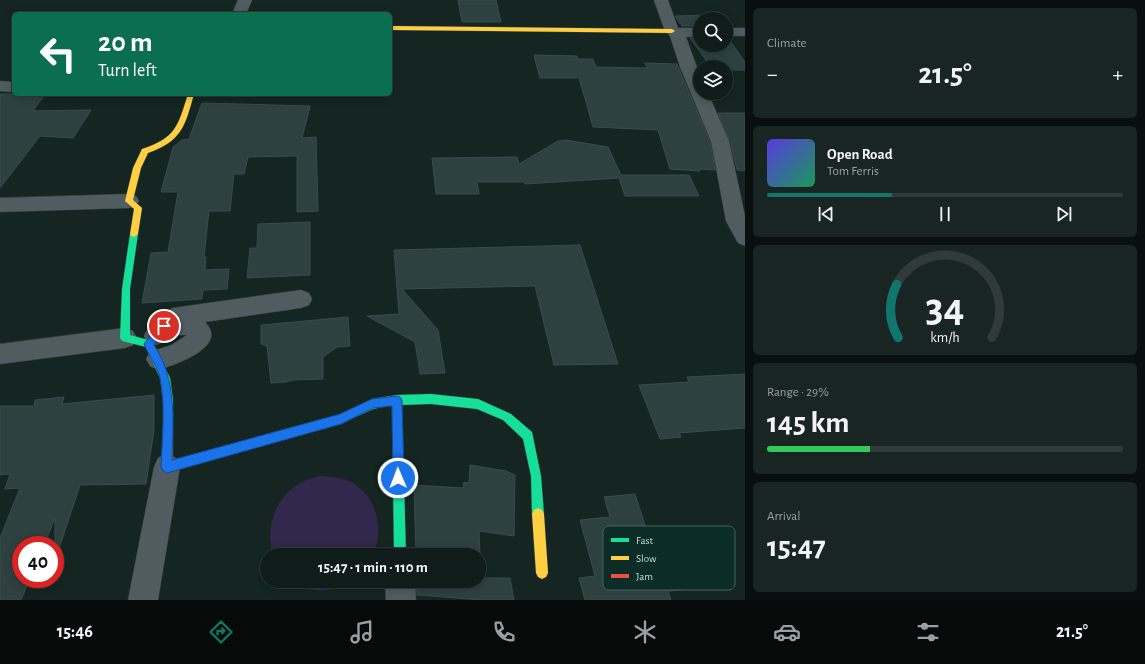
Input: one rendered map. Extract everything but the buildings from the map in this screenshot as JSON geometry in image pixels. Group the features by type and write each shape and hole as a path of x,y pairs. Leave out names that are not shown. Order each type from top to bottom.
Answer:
{"street":[{"path":"240,12 245,0"},
{"path":"661,0 693,78"},
{"path":"392,28 492,28 693,32"},
{"path":"733,32 745,32"},
{"path":"0,86 12,87"},
{"path":"129,201 138,168 145,151 166,144 175,136 183,120 190,96"},
{"path":"703,100 720,141 736,221 745,238"},
{"path":"1,207 129,201 138,208 130,253 126,291 124,322 125,338"},
{"path":"154,346 173,317 301,299"},
{"path":"0,354 125,338 154,346 176,355 185,350 240,308"},
{"path":"143,600 167,467 168,412 165,378 154,346"},
{"path":"167,467 341,419 372,404 397,400 431,399 478,404 507,417 528,436 536,476 542,573"},
{"path":"397,400 400,548"},
{"path":"400,588 401,600"}],"shaded area":[{"path":"320,476 337,478 353,483 361,490 368,497 376,516 378,535 375,548 272,548 270,533 274,513 285,496 293,488 304,481"},
{"path":"305,588 337,588 322,591"}],"traffic: fast":[{"path":"134,234 126,289 125,338 149,344 165,378 168,400 168,431"},
{"path":"397,400 431,399 478,404 507,417 528,436 536,476 538,514"},
{"path":"351,414 372,404 397,400 400,548"}],"traffic: slow":[{"path":"392,28 672,31"},
{"path":"134,234 138,208 129,201 137,168 145,151 166,142 177,131 185,115 190,96"},
{"path":"538,514 542,573"}],"traffic: jam":[{"path":"168,431 167,467 341,419 351,414"}],"route":[{"path":"164,326 154,336 149,344 158,359 165,378 168,412 167,467 341,419 372,404 397,400 398,478"}]}
